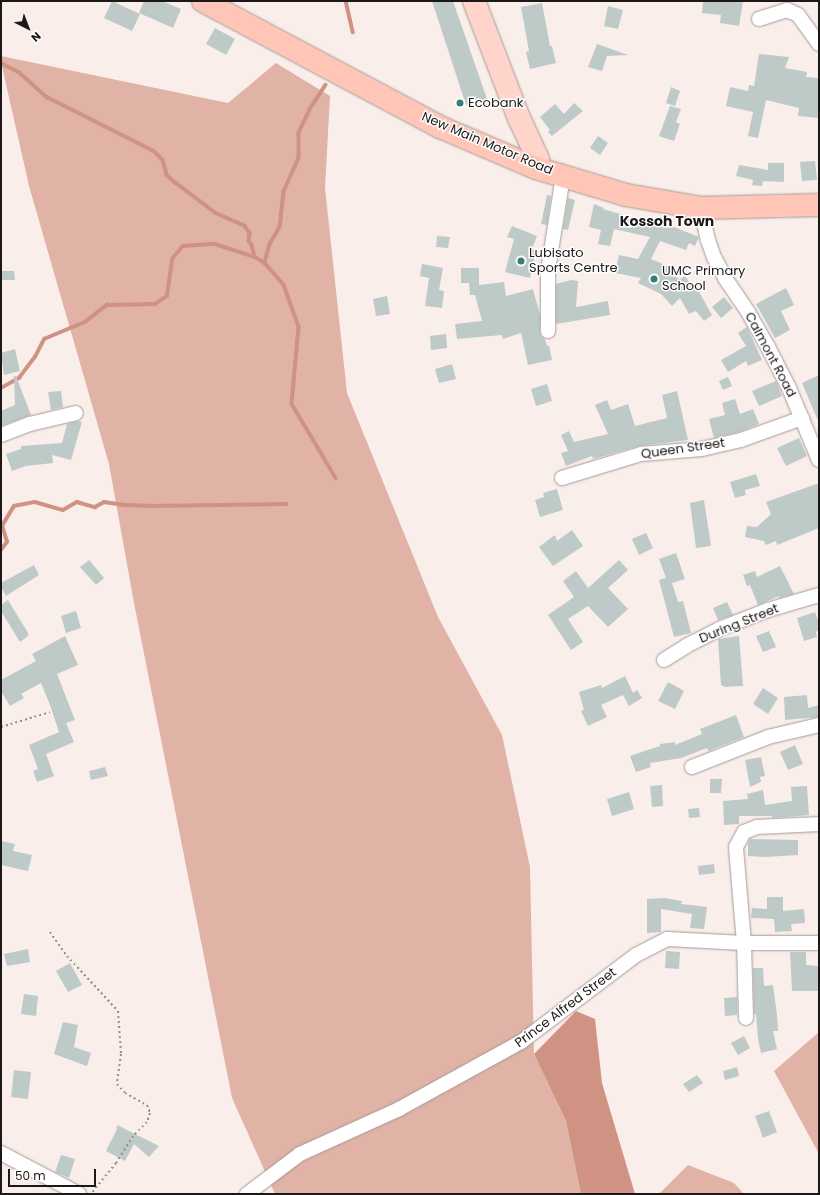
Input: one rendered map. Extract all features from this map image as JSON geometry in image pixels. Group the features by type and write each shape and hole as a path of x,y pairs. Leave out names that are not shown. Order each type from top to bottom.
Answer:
{"highway":[{"name":"New Main Motor Road","path":"203,1 440,127 537,163 628,186 701,197 819,194"},
{"name":"New Main Motor Road","path":"226,1 444,117 563,176 626,195 701,208 819,205"}],"main road":[{"path":"474,1 537,163"}],"street":[{"path":"759,19 787,10 798,15 819,44"},
{"path":"548,331 548,270 563,176"},
{"name":"Calmont Road","path":"701,208 708,240 714,257 725,278 748,312 768,347 802,418 819,460"},
{"path":"1,435 30,424 76,413"},
{"name":"Queen Street","path":"562,478 641,454 702,449 741,440 802,418"},
{"name":"During Street","path":"664,660 686,646 719,629 768,610 819,595"},
{"path":"692,767 768,737 819,725"},
{"path":"746,1018 744,943 736,847 744,832 757,827 819,824"},
{"name":"Prince Alfred Street","path":"247,1194 300,1154 399,1109 521,1042 636,955 667,939 744,943 819,943"},
{"path":"1,1153 79,1194"}],"path":[{"path":"1,727 50,712"},
{"path":"50,932 67,956 118,1011 121,1054 117,1084 125,1093 147,1105 150,1113 147,1122 134,1136 116,1163 91,1194"}],"shaded area":[{"path":"1,56 228,103 276,63 330,96 325,188 347,393 438,617 502,735 530,867 534,1054 566,1121 581,1194 275,1194 232,1098 134,603 109,464 29,186 1,62"},
{"path":"576,1011 595,1019 602,1083 635,1194 581,1194 566,1121 534,1054"},
{"path":"819,1032 819,1154 774,1071"},
{"path":"688,1165 734,1183 744,1194 659,1194"}],"building":[{"path":"112,1 140,14 132,31 104,18"},
{"path":"144,1 162,1 181,9 173,28 139,13"},
{"path":"432,1 453,1 487,99 466,105"},
{"path":"703,1 743,1 739,26 720,23 721,15 702,13"},
{"path":"542,3 550,46 552,46 556,63 530,69 526,52 529,51 521,7"},
{"path":"608,6 623,10 618,29 604,26"},
{"path":"215,28 235,39 226,55 206,44"},
{"path":"597,44 628,55 607,56 602,71 588,67"},
{"path":"759,54 789,57 785,68 807,72 806,77 819,78 819,118 798,116 799,108 766,100 758,138 748,136 753,112 726,106 730,87 748,91 749,85 754,86"},
{"path":"671,87 680,91 675,106 666,103"},
{"path":"574,103 583,111 552,136 548,132 550,130 540,117 555,104 564,114"},
{"path":"670,106 681,109 676,122 680,124 674,141 659,136"},
{"path":"598,136 608,143 600,155 590,148"},
{"path":"815,161 817,180 802,181 800,162"},
{"path":"768,163 784,163 784,182 763,181 762,186 752,185 753,180 736,176 739,165 768,170"},
{"path":"547,195 551,196 547,225 541,224"},
{"path":"568,198 575,200 568,230 563,229"},
{"path":"594,204 604,208 603,209 627,216 627,218 662,226 662,224 674,227 699,237 695,246 689,243 686,250 660,241 651,259 670,267 667,273 680,279 685,276 696,291 698,290 712,315 704,321 696,311 689,314 680,298 672,306 661,294 638,283 641,278 615,273 619,255 638,259 650,237 614,229 610,246 598,244 601,230 589,227"},
{"name":"Lubisato Sports Centre","path":"512,226 537,236 532,249 536,250 530,278 505,272 514,239 507,237"},
{"path":"437,236 450,237 448,248 436,247"},
{"path":"422,264 443,268 439,290 444,291 442,308 425,306 429,278 420,276"},
{"path":"461,268 479,268 479,285 504,282 506,296 533,289 540,315 541,336 545,339 547,346 549,346 552,360 528,365 521,333 503,339 502,335 457,339 455,324 482,321 475,295 470,295 469,283 461,283"},
{"path":"1,271 14,271 15,280 1,280"},
{"path":"571,280 578,281 576,307 608,301 610,315 556,324 556,284"},
{"path":"786,288 794,305 781,311 790,330 775,338 756,304"},
{"path":"387,296 390,314 376,316 373,299"},
{"path":"724,297 733,308 721,318 712,307"},
{"path":"747,327 762,360 748,366 746,361 728,372 721,360 746,346 738,333"},
{"path":"446,334 447,348 431,350 430,336"},
{"path":"15,349 20,371 4,375 1,353"},
{"path":"452,364 456,379 439,383 435,369"},
{"path":"819,375 819,423 802,383"},
{"path":"14,376 16,376 31,415 1,426 1,411 15,405"},
{"path":"728,377 732,386 723,390 719,381"},
{"path":"776,381 782,396 759,406 752,391"},
{"path":"547,384 552,401 536,406 531,389"},
{"path":"61,391 63,407 51,410 48,392"},
{"path":"677,391 688,440 639,446 593,459 592,456 566,466 561,453 568,451 561,435 569,431 574,442 608,434 595,405 607,400 611,410 628,404 635,426 667,418 662,395"},
{"path":"735,399 740,414 753,409 759,424 739,432 714,438 709,419 725,415 722,403"},
{"path":"78,421 82,422 71,460 52,455 53,463 26,466 12,471 6,454 21,449 21,446 62,443 67,424"},
{"path":"799,438 807,456 786,466 777,448"},
{"path":"756,474 760,486 745,490 746,495 735,498 730,482"},
{"path":"819,483 819,528 777,545 776,541 766,545 764,541 745,537 747,526 757,527 771,514 766,502"},
{"path":"557,489 563,510 540,517 535,500 544,497 543,493"},
{"path":"704,500 711,546 696,548 690,503"},
{"path":"572,530 583,546 553,566 539,547 555,535 557,541"},
{"path":"646,533 653,548 639,555 632,539"},
{"path":"676,553 685,579 672,583 678,602 683,601 691,633 674,637 659,580 666,578 659,559"},
{"path":"89,560 104,578 96,585 80,567"},
{"path":"619,560 628,570 608,588 628,609 608,627 588,606 568,619 583,642 571,650 548,615 574,597 563,581 576,571 588,588"},
{"path":"34,565 39,575 6,596 1,587 1,583"},
{"path":"780,566 794,594 779,598 779,596 758,605 750,585 747,586 743,575 755,571 757,577"},
{"path":"8,600 28,633 28,636 20,642 1,611 1,605"},
{"path":"727,602 733,615 718,620 713,608"},
{"path":"76,611 81,628 66,633 61,616"},
{"path":"815,612 819,623 819,630 816,632 817,637 804,641 797,618"},
{"path":"769,631 776,647 763,652 756,636"},
{"path":"65,636 78,665 57,674 75,720 66,723 74,742 46,754 54,776 37,782 33,771 38,769 29,745 59,732 50,705 41,683 21,694 24,698 10,706 1,691 1,680 36,661 32,654"},
{"path":"739,636 743,686 725,687 721,685 718,639"},
{"path":"625,676 633,693 637,690 642,698 629,706 623,695 601,705 607,717 588,726 581,711 584,710 579,692 601,685 602,688"},
{"path":"668,682 684,691 675,709 658,701"},
{"path":"763,688 778,698 768,714 753,704"},
{"path":"807,695 808,708 819,705 819,717 785,720 784,697"},
{"path":"736,715 744,737 708,751 707,748 681,758 650,763 651,767 636,772 630,756 660,746 660,744 675,742 675,745 702,734 700,729"},
{"path":"795,745 803,764 788,770 780,752"},
{"path":"761,757 765,776 760,777 761,782 750,787 745,760"},
{"path":"105,767 108,776 91,780 89,771"},
{"path":"710,779 722,779 721,793 710,793"},
{"path":"662,785 663,806 652,807 650,786"},
{"path":"807,786 809,815 773,818 772,816 739,816 739,824 724,825 723,801 748,799 747,794 763,790 765,805 792,801 791,787"},
{"path":"629,792 634,809 612,816 607,799"},
{"path":"699,808 700,817 689,818 688,809"},
{"path":"750,839 798,840 798,855 766,857 748,856 748,843"},
{"path":"1,841 15,844 13,851 32,855 28,871 1,865"},
{"path":"714,864 715,873 699,875 698,866"},
{"path":"767,897 783,897 783,911 804,909 805,923 791,924 792,931 775,932 774,919 751,918 752,908 767,909"},
{"path":"665,898 682,901 681,904 707,907 704,929 690,928 692,914 661,909 661,932 647,933 647,899"},
{"path":"28,949 30,962 7,966 4,954"},
{"path":"666,951 680,952 679,969 665,968"},
{"path":"790,952 806,952 806,965 819,966 819,991 792,991"},
{"path":"70,963 82,985 68,992 56,971"},
{"path":"753,968 763,968 764,986 773,985 777,1015 778,1031 773,1031 777,1049 761,1053 756,1014 754,1014"},
{"path":"24,994 38,996 36,1016 21,1014"},
{"path":"737,997 737,1015 725,1016 724,998"},
{"path":"63,1022 78,1025 74,1047 91,1053 87,1066 54,1054"},
{"path":"744,1036 750,1048 738,1055 731,1043"},
{"path":"737,1067 739,1076 725,1080 723,1071"},
{"path":"14,1070 31,1072 28,1099 11,1097"},
{"path":"697,1075 703,1083 689,1092 683,1084"},
{"path":"769,1111 777,1132 763,1138 755,1116"},
{"path":"118,1125 159,1146 149,1157 134,1144 125,1161 106,1151"},
{"path":"61,1155 75,1159 69,1178 55,1172"}],"waterway":[{"path":"346,1 353,32"},
{"path":"1,63 19,72 47,97 154,151 163,160 167,175 176,183 216,213 245,226 250,233 249,241 252,245 255,257 265,263"},
{"path":"326,85 310,110 299,133 299,158 284,191 280,227 270,244 265,263 284,285 299,327 292,404 336,478"},
{"path":"1,388 19,378 35,357 44,339 85,322 107,305 155,304 167,296 172,259 183,246 215,244 255,257"},
{"path":"1,550 7,542 2,526 14,506 35,502 63,510 77,502 95,507 104,502 149,506 286,504"}],"place":[{"name":"Ecobank","path":"460,103"},
{"name":"Lubisato Sports Centre","path":"521,261"},
{"name":"UMC Primary School","path":"654,279"}],"district":[{"name":"Kossoh Town","path":"667,221"}]}
